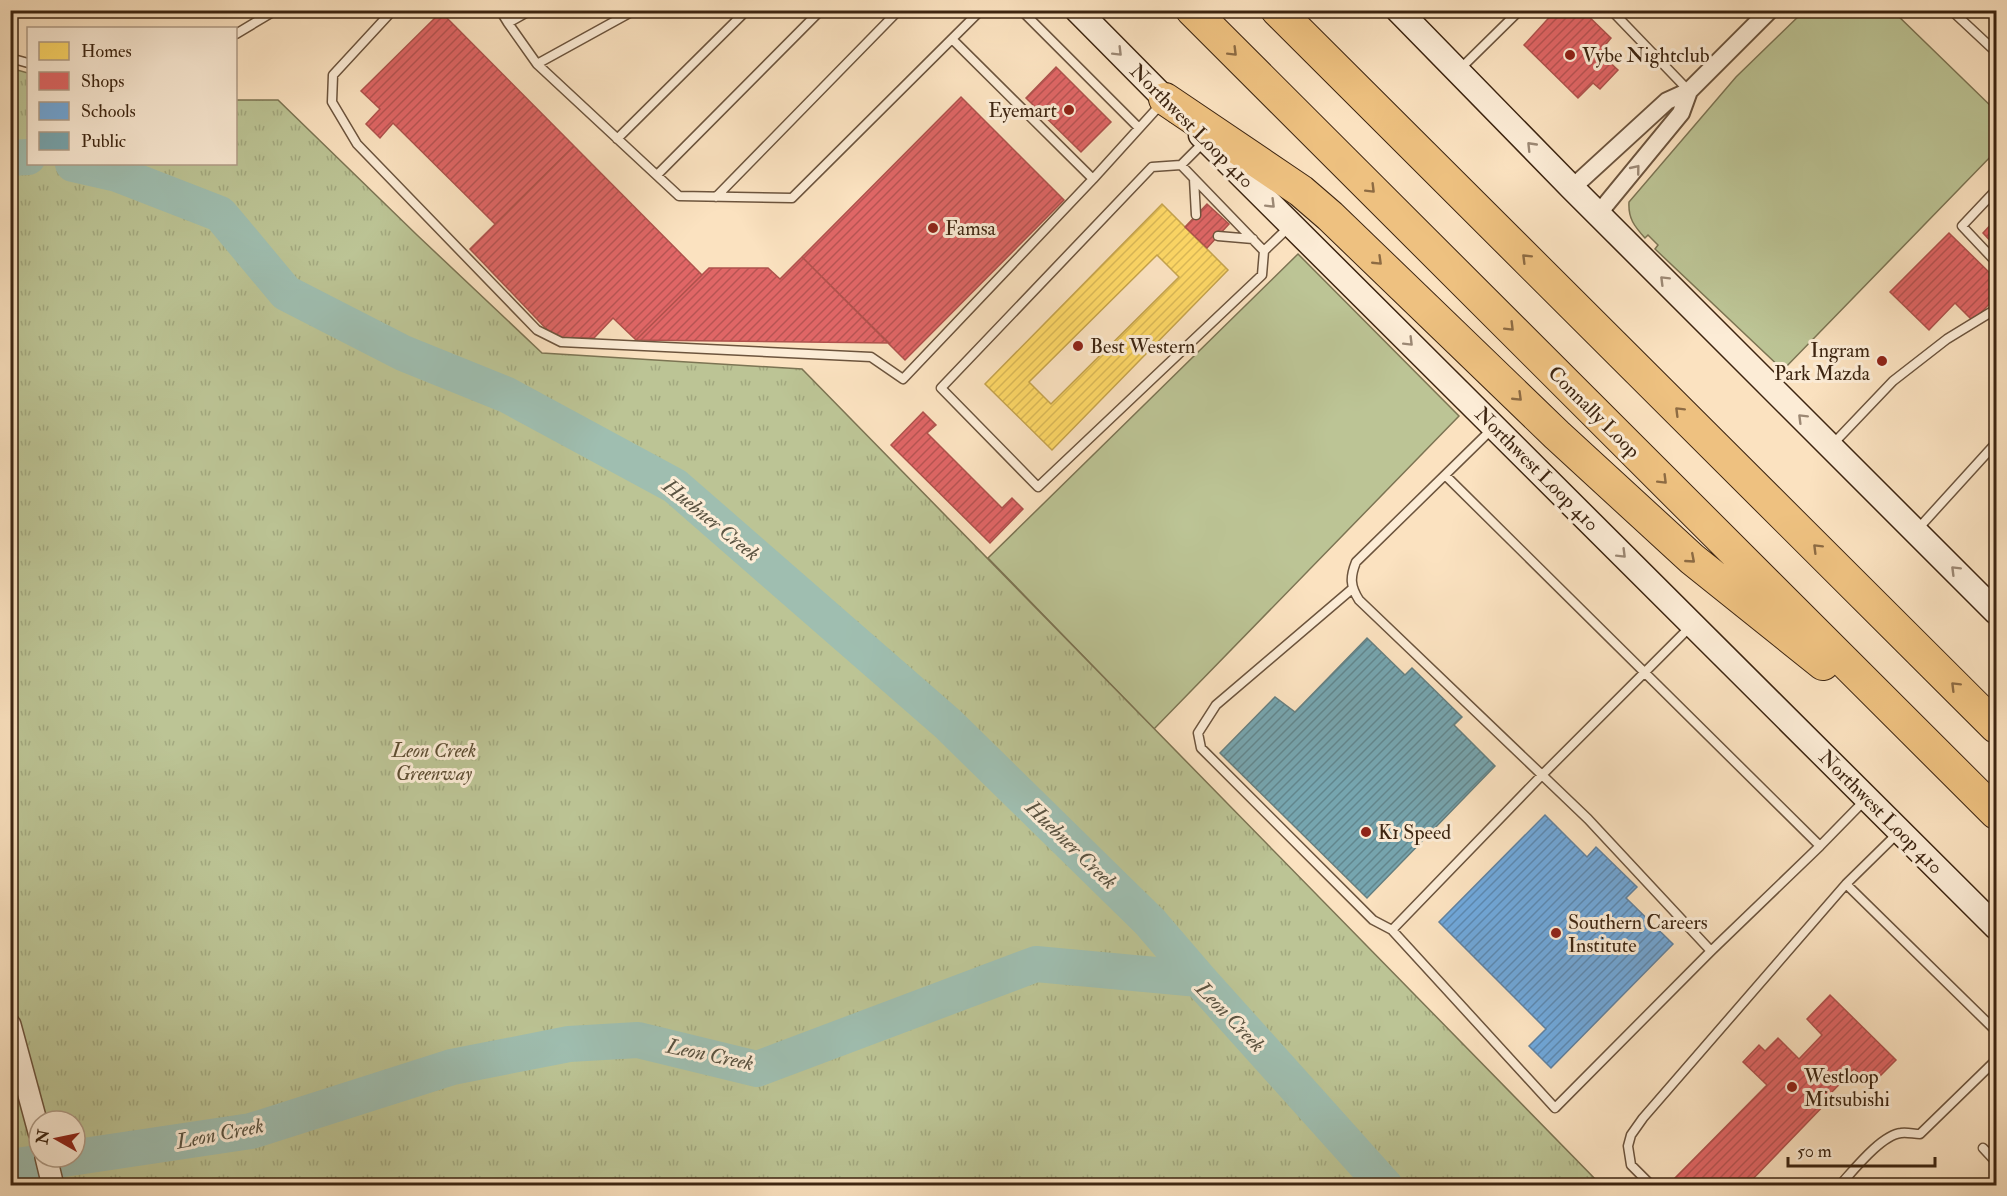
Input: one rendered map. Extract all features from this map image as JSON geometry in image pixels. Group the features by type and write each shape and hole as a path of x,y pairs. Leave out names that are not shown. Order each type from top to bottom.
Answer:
{"highway":[{"name":"Connally Loop","path":"1192,10 1996,813"},
{"path":"1277,10 1996,727"},
{"path":"1165,99 1301,191 1323,209 1557,435 1692,559 1948,765"}],"main road":[{"name":"Northwest Loop 410","path":"1077,10 1996,927"},
{"path":"1408,17 1572,188 1996,612"}],"street":[{"path":"1572,188 1667,100 1689,91 1770,10"},
{"path":"1598,214 1681,113 1689,91"},
{"path":"10,1025 33,1109"},
{"path":"49,1169 53,1185"}],"lane":[{"path":"237,33 276,10"},
{"path":"393,10 333,75 332,102 357,144 537,330 561,342 871,357 903,379 1093,179 1165,99"},
{"path":"500,10 537,64 679,196 792,198 981,10"},
{"path":"508,23 531,10"},
{"path":"537,64 635,10"},
{"path":"617,139 747,10"},
{"path":"657,176 820,10"},
{"path":"716,197 899,10"},
{"path":"1021,10 1139,128"},
{"path":"1458,71 1520,10"},
{"path":"1611,10 1689,91"},
{"path":"1951,10 1996,52"},
{"path":"952,39 1093,179"},
{"path":"10,58 27,63"},
{"path":"1206,140 1181,165 1152,167 941,388 1038,487 1262,275 1264,250 1291,224"},
{"path":"1181,165 1264,250"},
{"path":"1194,179 1196,215"},
{"path":"1996,190 1962,226 1996,262"},
{"path":"1218,236 1253,239"},
{"path":"1831,446 1893,381 1947,339 1996,309"},
{"path":"1494,427 1356,562 1351,575 1352,589 1359,600 1588,819 1711,951"},
{"path":"1916,531 1996,443"},
{"path":"1445,475 1820,846"},
{"path":"1352,589 1216,705 1198,734 1202,748 1363,910 1374,920 1392,930 1556,1108 1867,798"},
{"path":"1392,930 1693,625"},
{"path":"1652,1185 1630,1165 1628,1146 1631,1135 1643,1118 1846,884 1900,831"},
{"path":"1846,884 1996,1031"},
{"path":"1839,1185 1887,1139 1900,1133 1920,1134 1996,1060"},
{"path":"1983,1148 1996,1161"}],"green space":[{"path":"1804,11 1893,11 1996,111 1996,151 1783,370 1655,249 1658,245 1648,235 1645,238 1633,222 1629,202 1736,77"},
{"name":"Leon Creek Greenway","path":"10,68 27,73 27,165 237,165 237,100 278,100 542,353 802,369 1601,1185 11,1185"},
{"path":"1298,254 1459,416 1154,729 988,558"}],"building: Homes":[{"path":"1162,204 1228,270 1052,450 985,384","holes":["1157,255 1179,277 1051,404 1029,382"]}],"building: Shops":[{"name":"Vybe Nightclub","path":"1556,10 1582,10 1611,38 1602,49 1607,53 1604,57 1618,70 1600,89 1593,83 1578,98 1524,45"},
{"path":"441,12 574,146 495,224 393,123 380,138 366,124 380,109 361,91"},
{"name":"Eyemart","path":"1056,67 1111,122 1081,152 1026,98"},
{"name":"Famsa","path":"961,97 1064,200 905,360 802,257"},
{"path":"574,146 702,275 636,340 613,318 594,338 555,338 470,249"},
{"path":"1207,204 1229,224 1207,248 1185,227"},
{"path":"1996,219 1996,247 1983,233"},
{"path":"1949,233 1996,279 1996,297 1973,321 1955,303 1929,330 1890,292"},
{"path":"802,257 889,343 636,340 709,268 768,268 780,279"},
{"path":"923,412 936,425 927,433 1002,508 1012,498 1023,509 990,543 891,445"},
{"path":"1830,995 1896,1060 1871,1085 1854,1069 1831,1093 1834,1095 1746,1186 1675,1186 1671,1182 1767,1085 1743,1062 1759,1045 1765,1051 1778,1038 1799,1059 1822,1035 1807,1019"}],"building: Schools":[{"name":"Southern Careers Institute","path":"1545,815 1587,857 1596,847 1637,887 1626,898 1673,944 1551,1068 1529,1046 1546,1029 1439,922"}],"building: Public":[{"name":"K1 Speed","path":"1367,638 1405,675 1412,668 1462,717 1454,725 1495,766 1367,898 1220,753 1275,697 1295,712"}],"waterway":[{"name":"Huebner Creek","path":"10,158 27,157"},
{"name":"Huebner Creek","path":"77,165 117,174 220,214 286,293 403,353 507,395 675,486 948,724 1150,922 1199,979"},
{"name":"Leon Creek","path":"10,1167 251,1131 452,1067 569,1044 638,1040 757,1069 1036,964 1199,979 1385,1186"}],"place":[{"name":"Vybe Nightclub","path":"1570,55"},
{"name":"Eyemart","path":"1069,110"},
{"name":"Famsa","path":"933,228"},
{"name":"Best Western","path":"1078,346"},
{"name":"Ingram Park Mazda","path":"1882,361"},
{"name":"K1 Speed","path":"1366,832"},
{"name":"Southern Careers Institute","path":"1556,933"},
{"name":"Westloop Mitsubishi","path":"1792,1087"}]}
